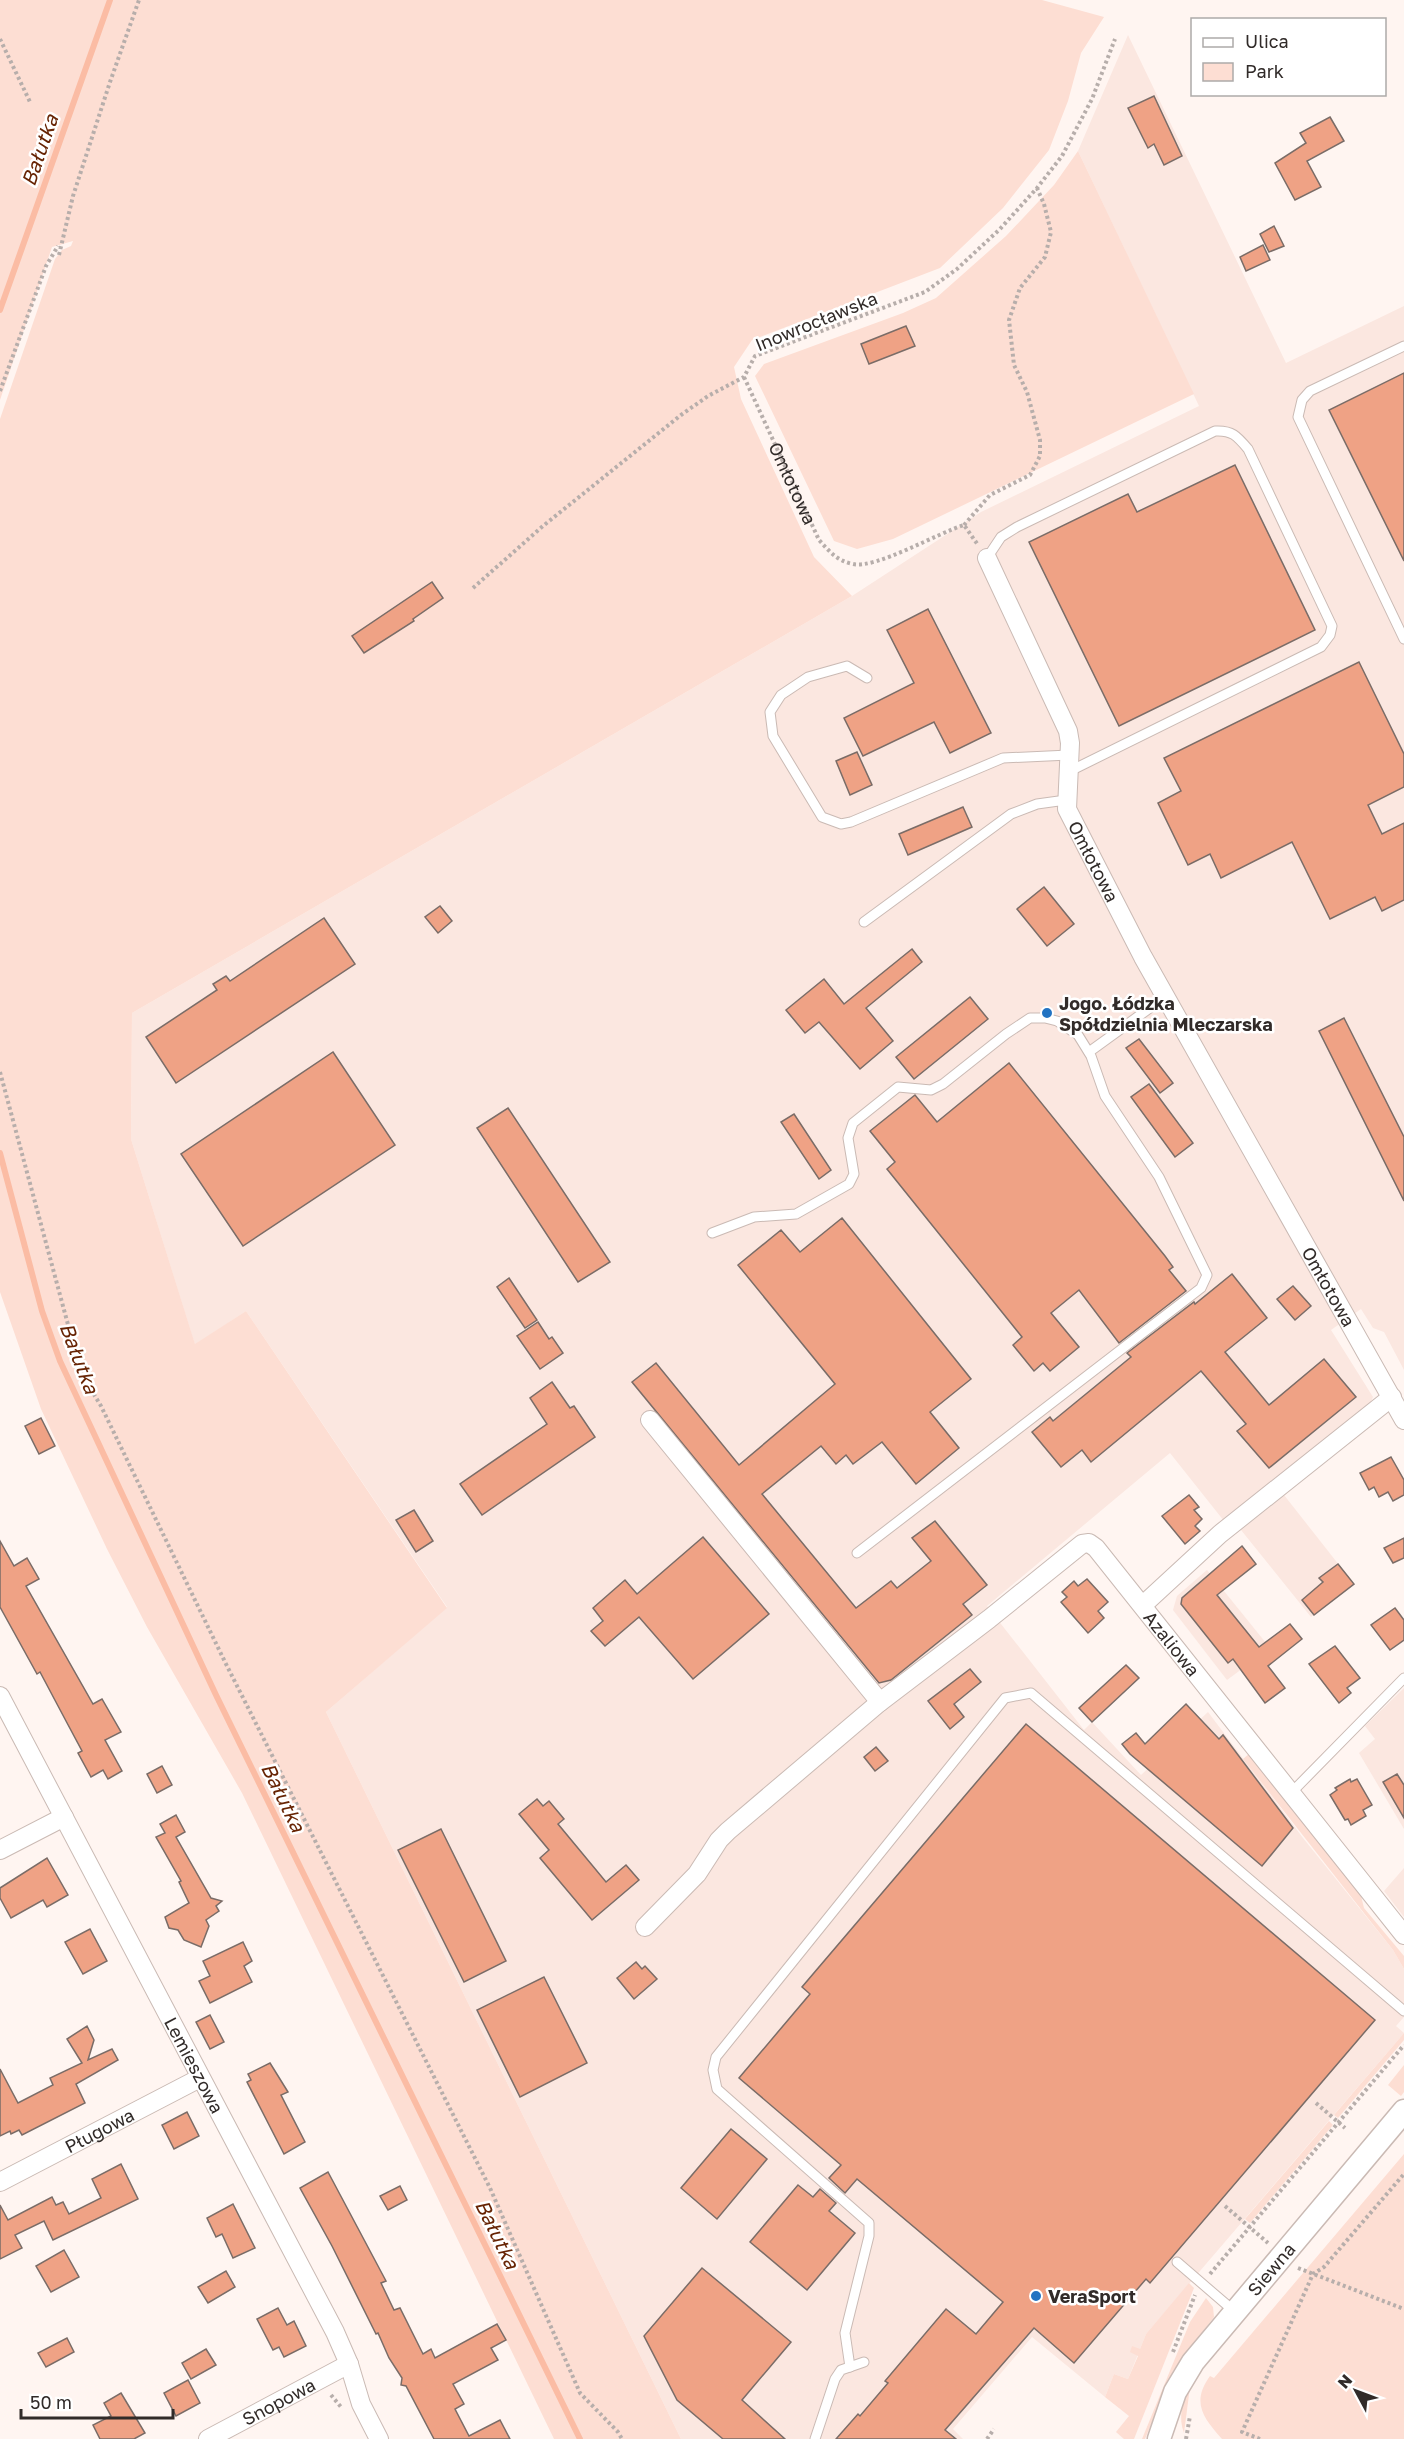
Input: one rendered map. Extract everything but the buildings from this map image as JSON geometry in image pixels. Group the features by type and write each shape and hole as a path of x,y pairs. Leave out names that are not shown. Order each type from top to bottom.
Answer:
{"street":[{"name":"Omłotowa","path":"987,558 1068,731 1069,764 1066,809 1165,996 1404,1420"},
{"name":"Azaliowa","path":"1392,1397 1220,1534 1143,1605 1404,1935"},
{"path":"650,1420 880,1702"},
{"path":"645,1927 697,1874 719,1840 728,1831 880,1702 1082,1544 1089,1543 1096,1548 1143,1605"},
{"name":"Lemieszowa","path":"0,1696 335,2332 349,2364 361,2404 379,2439"},
{"path":"0,1851 64,1817"},
{"name":"Pługowa","path":"0,2182 200,2078"},
{"name":"Siewna","path":"1159,2439 1175,2392 1210,2339 1404,2111"},
{"name":"Snopowa","path":"208,2439 349,2364"}],"lane":[{"path":"1404,346 1310,391 1302,400 1298,417 1404,639"},
{"path":"867,678 846,666 808,677 781,695 770,712 772,736 822,817 841,824 851,822 1003,758 1069,764 1321,647 1330,635 1332,626 1248,448 1236,435 1226,430 1215,431 1017,527 1001,537 987,558"},
{"path":"864,922 1011,814 1037,804 1066,800"},
{"path":"1089,1053 1165,996"},
{"path":"712,1233 754,1217 796,1214 849,1184 854,1174 848,1138 852,1122 898,1087 931,1090 943,1084 1030,1018 1045,1018 1057,1021 1078,1035 1089,1053 1105,1096 1168,1194 1207,1275 1201,1288 857,1553"},
{"path":"1292,1792 1404,1678"},
{"path":"850,2367 845,2334 869,2236 869,2223 717,2089 713,2070 716,2057 1005,1698 1031,1694 1404,2011"},
{"path":"1177,2262 1234,2311"},
{"path":"814,2439 835,2379 841,2370 864,2362"}],"path":[{"path":"59,255 60,243 106,93 139,0"},
{"path":"0,39 31,104"},
{"name":"Inowrocławska","path":"473,588 543,526 681,415 708,396 744,377 755,356 926,292 957,269 1000,229 1062,156 1092,99 1115,39"},
{"path":"987,558 964,525 990,495 1030,475 1040,456 1041,440 1027,392 1014,366 1009,320 1020,288 1045,257 1051,232 1044,204 1037,188"},
{"path":"0,391 46,266 60,243"},
{"name":"Omłotowa","path":"744,377 819,540 832,556 854,565 874,562 964,525"},
{"path":"0,1072 81,1373 101,1406 225,1662 490,2188 580,2393 622,2439"},
{"path":"1202,2284 1404,2045"},
{"path":"1316,2103 1345,2128"},
{"path":"1260,2439 1242,2432 1313,2274 1324,2267 1404,2174"},
{"path":"1225,2206 1275,2249"},
{"path":"1305,2271 1404,2309"},
{"path":"328,2394 334,2396 344,2412 361,2404"},
{"path":"987,2439 994,2429"}],"shaded area":[{"path":"1128,35 1286,363 1404,306 1404,1370 1384,1332 1373,1328 1361,1309 1331,1330 1373,1397 1370,1404 1224,1521 1170,1453 987,1606 1084,1730 1092,1722 1141,1775 1208,1712 1303,1838 1393,1950 1404,1969 1404,2017 1396,2026 1404,2033 1146,2334 1128,2379 1114,2374 1105,2397 1032,2337 953,2429 963,2439 681,2439 326,1712 447,1607 246,1311 195,1345 131,1139 132,1013 852,596 981,512 1199,406 1078,151"},
{"path":"1284,1495 1354,1584 1311,1617 1241,1530"},
{"path":"1207,1570 1270,1648 1227,1680 1173,1610 1177,1596"},
{"path":"1404,1688 1404,1829 1359,1753 1375,1739 1365,1726"},
{"path":"1404,1868 1404,1917 1384,1891"}],"green space":[{"path":"0,0 1042,0 1104,17 1081,53 1068,101 1049,150 1003,208 940,268 752,340 734,367 741,399 814,557 852,596 132,1013 131,1139 195,1344 246,1311 447,1608 326,1712 681,2439 554,2439 242,1793 147,1627 107,1549 41,1409 0,1292 0,419 55,259 62,250 71,246 73,241 52,247 0,400"},
{"path":"1078,151 1194,394 893,539 857,549 834,541 755,376 764,364 903,313 936,298 1006,236 1054,185"},
{"path":"1250,1753 1359,1888 1364,1908 1404,1956 1404,1969 1393,1950 1243,1759"},
{"path":"1404,2033 1404,2040 1338,2118 1334,2115"},
{"path":"1404,2065 1404,2092 1401,2096 1388,2085"},
{"path":"1329,2121 1333,2125 1250,2223 1245,2219"},
{"path":"1404,2154 1404,2439 1222,2439 1209,2424 1202,2409 1200,2402 1204,2385 1210,2376 1214,2378"},
{"path":"1189,2283 1194,2288 1134,2439 1124,2439 1116,2432 1129,2416 1105,2397 1114,2374 1128,2379 1138,2356 1130,2352 1132,2346 1140,2349 1146,2334"},
{"path":"1206,2298 1213,2307 1214,2317 1173,2371 1145,2439 1142,2439 1190,2322"},
{"path":"1190,2387 1184,2433 1181,2421 1182,2410"}],"waterway":[{"name":"Bałutka","path":"0,310 110,0"},
{"name":"Bałutka","path":"0,1153 42,1311 60,1361 216,1695 580,2439"}],"place":[{"name":"Jogo. Łódzka Spółdzielnia Mleczarska","path":"1047,1013"},
{"name":"VeraSport","path":"1036,2296"}]}
